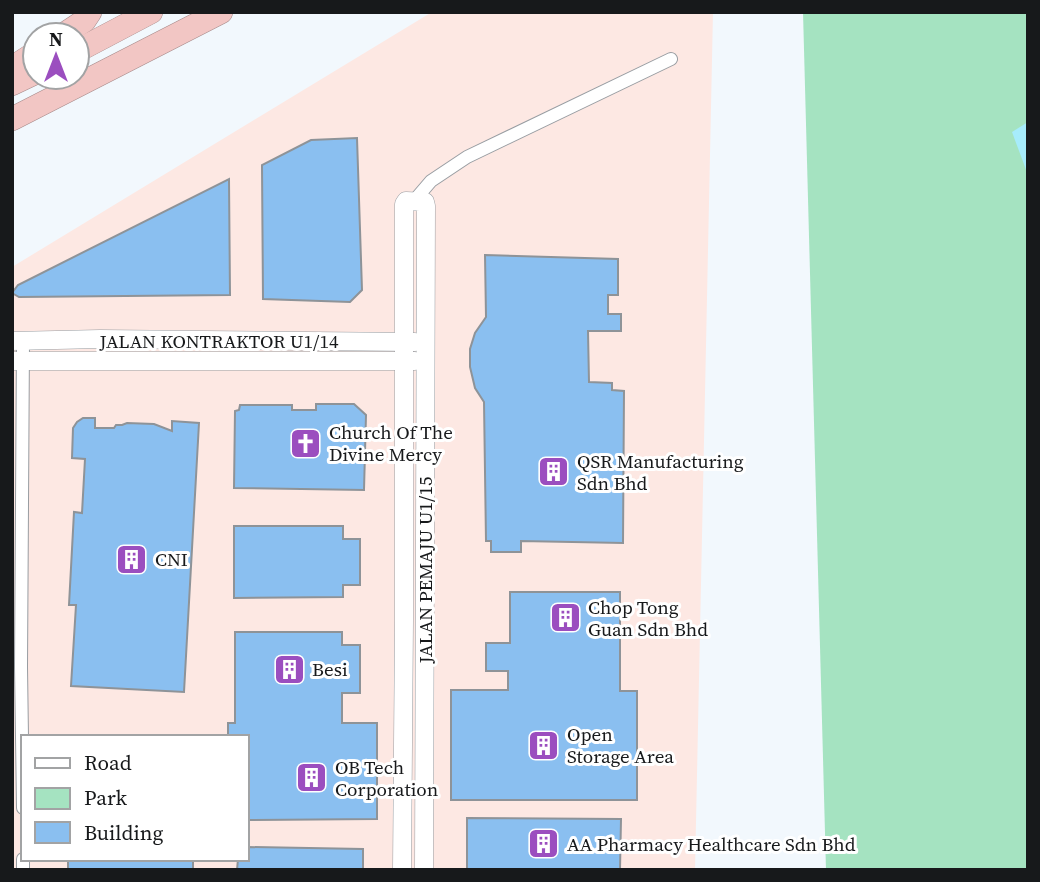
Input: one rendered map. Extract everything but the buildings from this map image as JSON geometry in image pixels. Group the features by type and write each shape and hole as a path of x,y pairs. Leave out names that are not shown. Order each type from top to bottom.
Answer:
{"highway":[{"path":"91,44 151,12"},
{"path":"12,119 221,12"}],"street":[{"path":"413,202 431,181 467,157 671,59"},
{"name":"JALAN PEMAJU U1/15","path":"402,870 406,201 425,202 426,206 424,870"},
{"name":"JALAN KONTRAKTOR U1/14","path":"17,341 100,339 425,342"},
{"path":"17,341 17,667 21,761"},
{"name":"JALAN KONTRAKTOR U1/14","path":"17,361 425,361"}],"shaded area":[{"path":"432,12 713,12 695,870 12,870 12,267"}],"green space":[{"path":"803,12 1028,12 1028,870 826,870"}],"water":[{"path":"1028,122 1028,175 1012,132"}],"place":[{"name":"Church Of The Divine Mercy","path":"306,443"},
{"name":"QSR Manufacturing Sdn Bhd","path":"554,472"},
{"name":"CNI","path":"132,559"},
{"name":"Chop Tong Guan Sdn Bhd","path":"565,618"},
{"name":"Besi","path":"289,669"},
{"name":"Open Storage Area","path":"544,745"},
{"name":"OB Tech Corporation","path":"312,778"},
{"name":"AA Pharmacy Healthcare Sdn Bhd","path":"544,844"}]}
